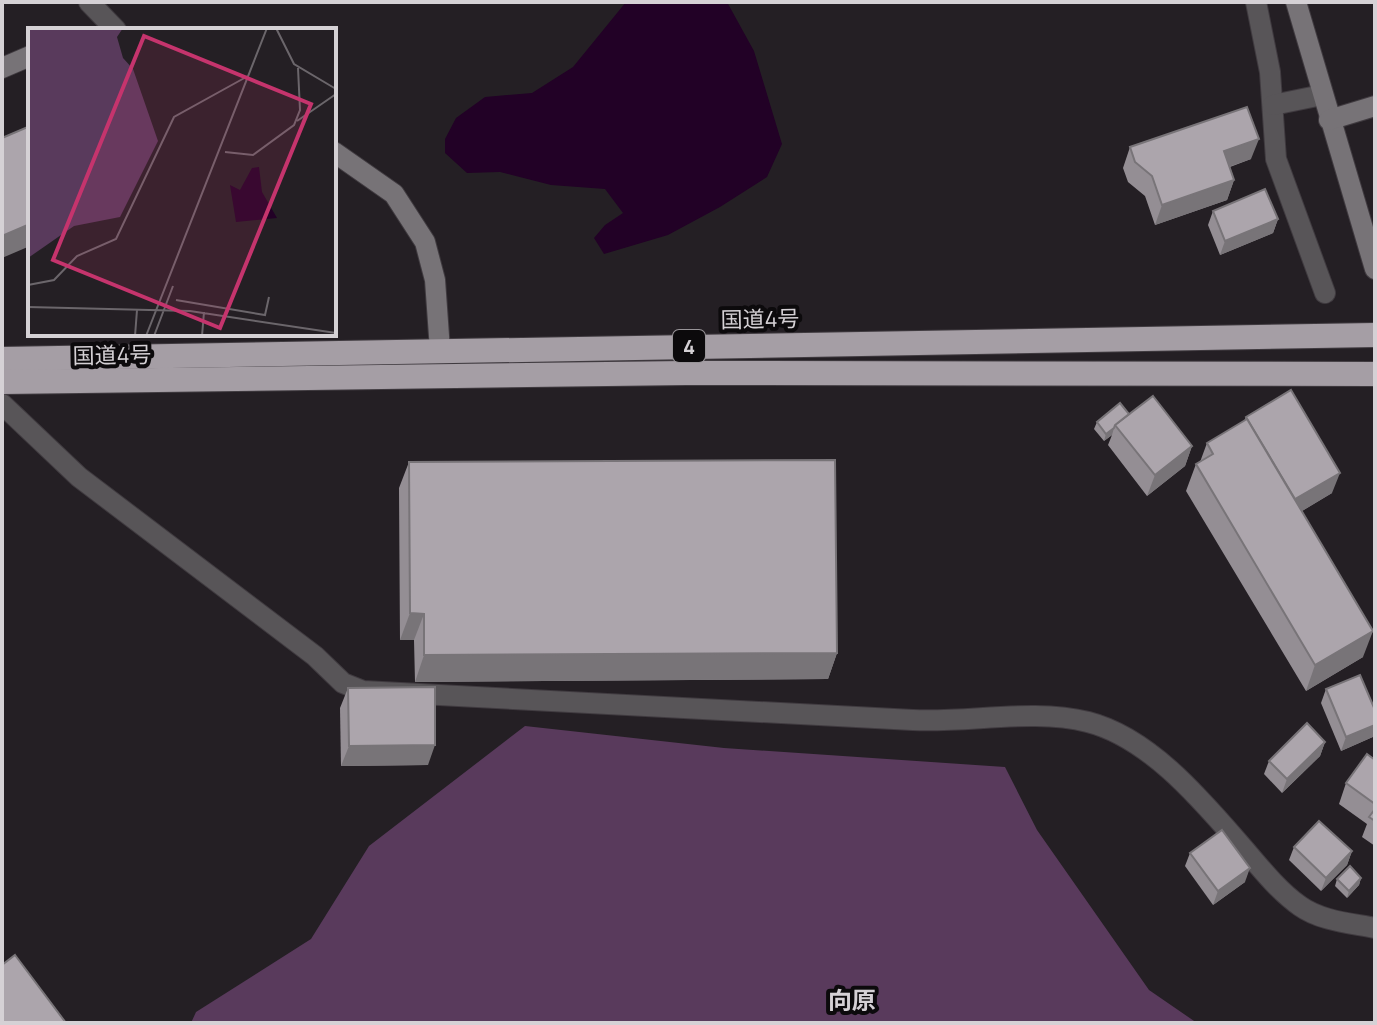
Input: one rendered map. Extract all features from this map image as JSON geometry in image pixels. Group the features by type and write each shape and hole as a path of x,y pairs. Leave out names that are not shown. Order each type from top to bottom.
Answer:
{"highway":[{"name":"国道4号","path":"2,359 1375,335"},
{"name":"国道4号","path":"2,382 686,373 1375,374"}],"street":[{"path":"89,2 114,28"},
{"path":"1256,2 1273,105 1276,159 1325,293"},
{"path":"1296,2 1375,269"},
{"path":"2,68 28,57"},
{"path":"1273,105 1322,95"},
{"path":"1329,120 1375,106"},
{"path":"336,153 394,194 425,242 435,280 440,350"},
{"path":"2,404 79,477 315,656 343,683 363,691 928,720 1047,717 1088,722 1127,738 1157,760 1207,807 1272,881 1301,907 1324,918 1375,928"}],"shaded area":[{"path":"626,2 727,2 754,51 782,144 767,177 720,207 668,235 604,254 594,238 605,225 623,213 605,189 551,185 500,172 467,173 445,153 445,139 456,118 485,97 532,93 573,67"},
{"path":"525,726 724,748 1005,767 1037,830 1149,990 1197,1023 191,1023 196,1012 311,939 369,846"}],"building":[{"path":"1247,107 1259,139 1224,151 1234,180 1162,205 1152,176 1135,162 1130,147"},
{"path":"28,127 28,225 2,236 2,138"},
{"path":"1265,189 1278,219 1225,241 1213,211"},
{"path":"1291,390 1340,473 1295,499 1246,417"},
{"path":"1153,396 1192,446 1155,475 1115,425"},
{"path":"1120,403 1129,414 1106,434 1097,422"},
{"path":"1247,419 1373,631 1315,665 1196,464 1213,454 1207,443"},
{"path":"835,460 837,653 424,655 424,614 410,613 409,462"},
{"path":"1360,675 1375,710 1375,725 1346,737 1326,689"},
{"path":"435,687 435,745 349,746 348,688"},
{"path":"1307,723 1325,742 1287,779 1269,761"},
{"path":"1367,754 1375,760 1375,804 1346,783"},
{"path":"1319,821 1352,851 1326,878 1294,847"},
{"path":"1222,830 1250,868 1218,891 1190,853"},
{"path":"1350,866 1361,878 1349,891 1337,879"},
{"path":"15,955 66,1023 2,1023 2,965"}],"district":[{"name":"向原","path":"852,999"}]}
